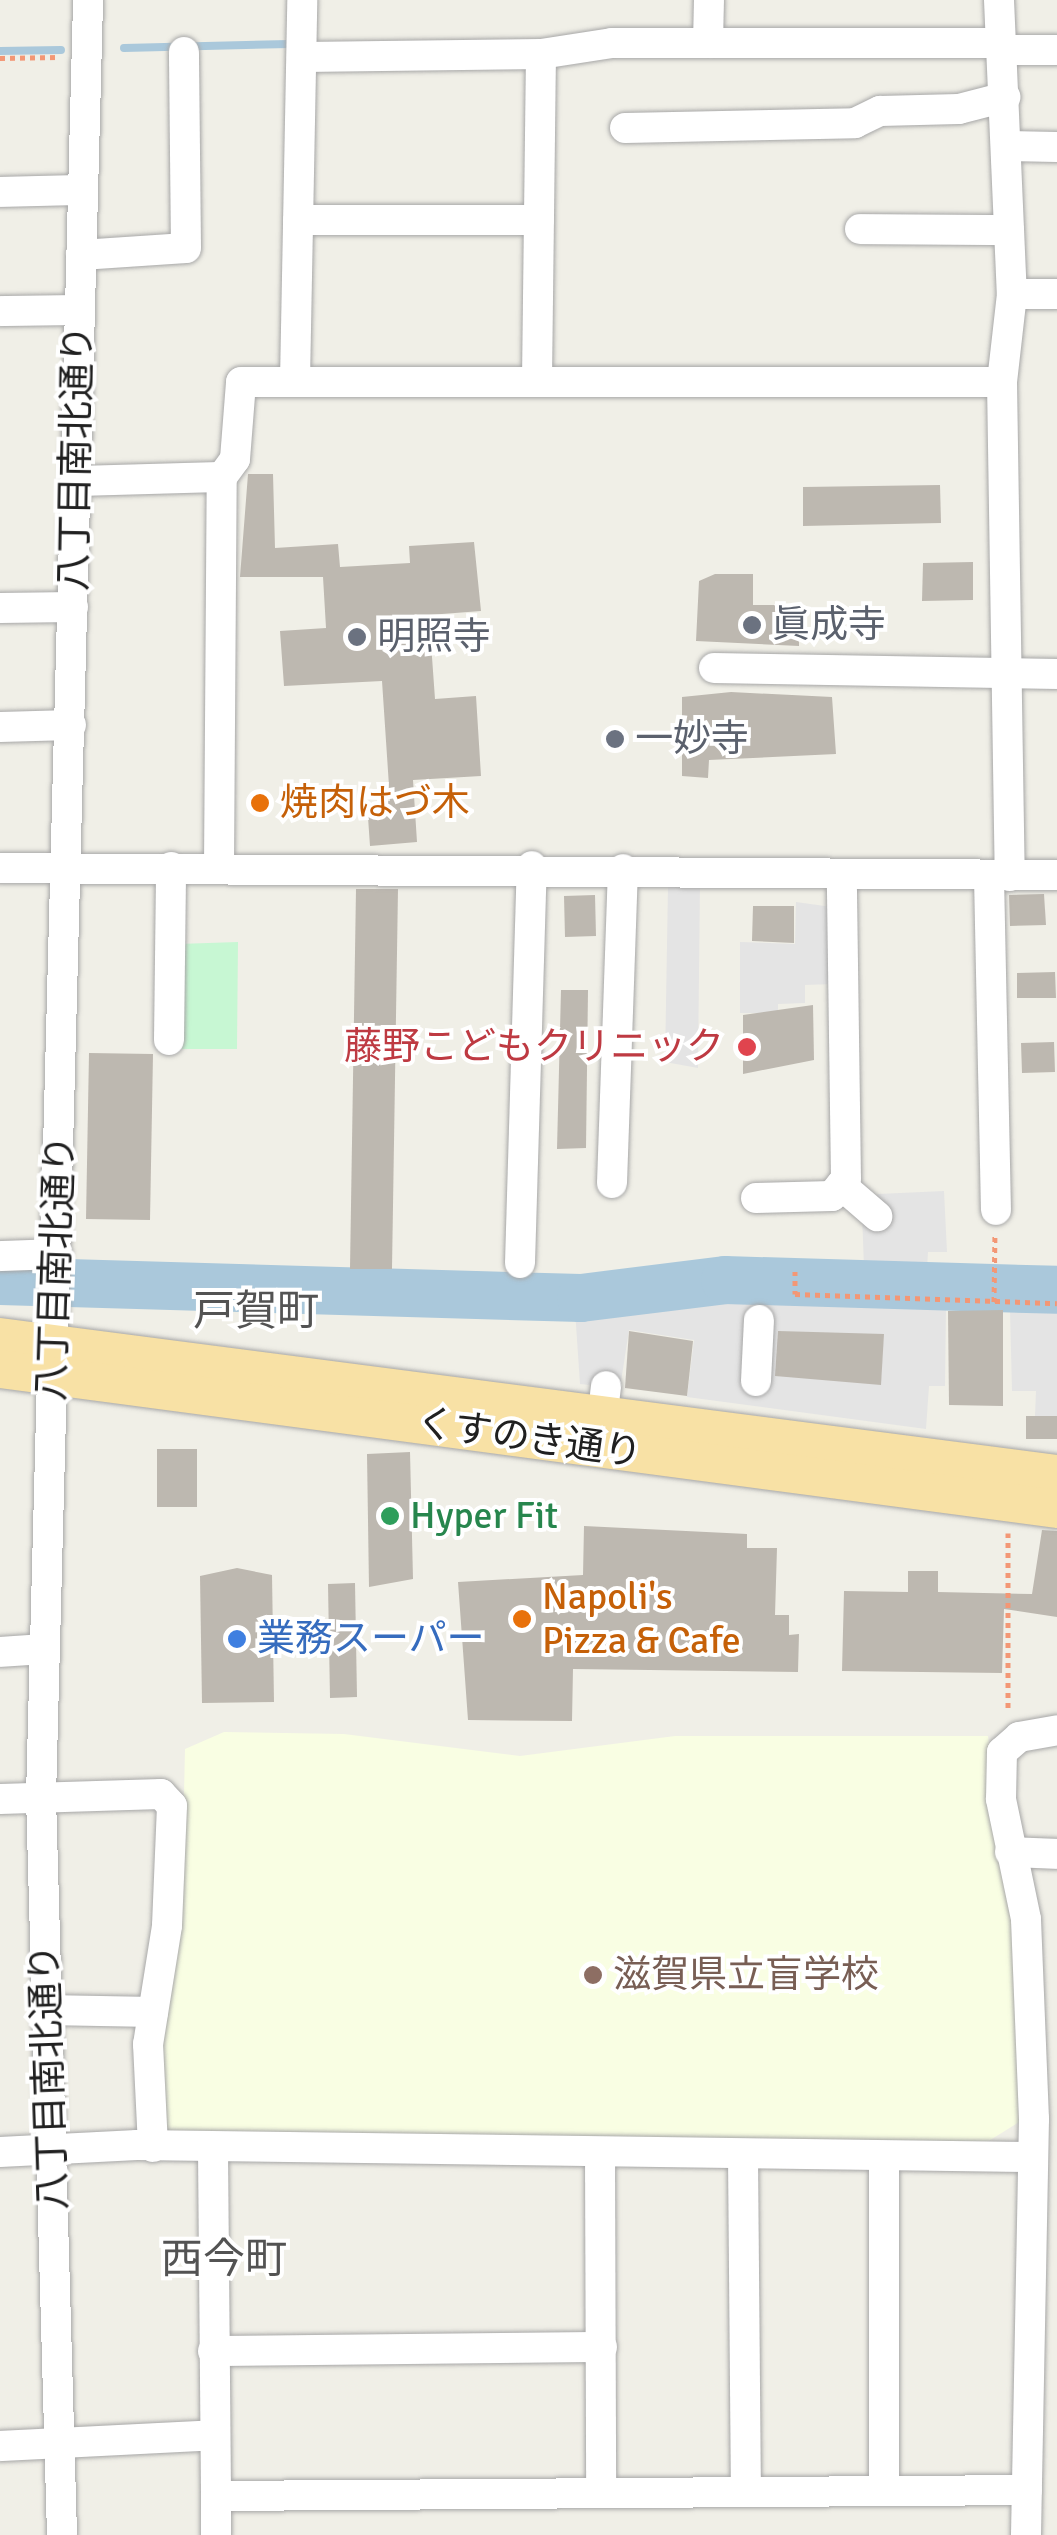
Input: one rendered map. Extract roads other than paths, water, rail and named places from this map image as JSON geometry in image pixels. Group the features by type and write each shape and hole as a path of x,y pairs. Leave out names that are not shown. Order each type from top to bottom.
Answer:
{"main road":[{"name":"くすのき通り","path":"0,1336 53,1358 1057,1509"},
{"name":"くすのき通り","path":"0,1370 53,1358 605,1399 909,1440 1057,1474"}],"street":[{"name":"八丁目南北通り","path":"62,2535 41,1797 88,0"},
{"path":"295,381 304,57 302,0"},
{"path":"708,42 709,0"},
{"path":"996,1210 1000,876 1010,673 1002,382 1012,294 999,0"},
{"path":"304,57 541,54 708,42 1057,50"},
{"path":"81,256 186,248 184,52"},
{"path":"538,380 541,54"},
{"path":"625,128 855,123 880,111 960,109 1005,97"},
{"path":"1008,146 1057,147"},
{"path":"0,192 82,190"},
{"path":"298,220 539,220"},
{"path":"860,229 1009,230"},
{"path":"1012,294 1057,294"},
{"path":"0,311 80,310"},
{"path":"220,867 222,477 235,459 233,390 241,382 1002,382"},
{"path":"76,481 222,477"},
{"path":"0,608 73,606"},
{"path":"714,668 1057,674"},
{"path":"0,728 71,725"},
{"path":"520,1263 532,866"},
{"path":"0,868 532,866 623,869 692,877 1057,876"},
{"path":"169,1040 170,867"},
{"path":"612,1183 623,869"},
{"path":"756,1198 832,1196 841,1186 838,952 842,877"},
{"path":"841,1186 877,1216"},
{"path":"0,1256 57,1271"},
{"path":"756,1381 759,1320"},
{"path":"0,1652 44,1649"},
{"path":"1026,2535 1028,2490 1044,2408 1044,2269 1030,2157 1045,2119 1042,1983 1010,1852 1002,1752 1018,1736 1057,1730"},
{"path":"0,1798 161,1794 172,1806 153,2012 153,2146"},
{"path":"1010,1852 1057,1854"},
{"path":"47,2010 153,2012"},
{"path":"0,2152 153,2146 600,2155 1030,2157"},
{"path":"213,2150 216,2535"},
{"path":"600,2155 601,2493"},
{"path":"742,2156 746,2492"},
{"path":"884,2156 884,2490"},
{"path":"213,2351 602,2348"},
{"path":"0,2446 214,2435"},
{"path":"216,2496 1028,2490"}],"waterway":[{"path":"124,48 289,44"},
{"path":"0,51 61,50"},
{"path":"0,1281 581,1298 725,1280 1057,1290"}],"place":[{"name":"眞成寺","path":"752,625"},
{"name":"明照寺","path":"357,637"},
{"name":"一妙寺","path":"615,739"},
{"name":"焼肉はづ木","path":"260,803"},
{"name":"藤野こどもクリニック","path":"747,1047"},
{"name":"Hyper Fit","path":"390,1516"},
{"name":"Napoli's Pizza & Cafe","path":"522,1619"},
{"name":"業務スーパー","path":"237,1639"},
{"name":"滋賀県立盲学校","path":"593,1975"}],"district":[{"name":"戸賀町","path":"256,1312"},
{"name":"西今町","path":"224,2260"}]}
